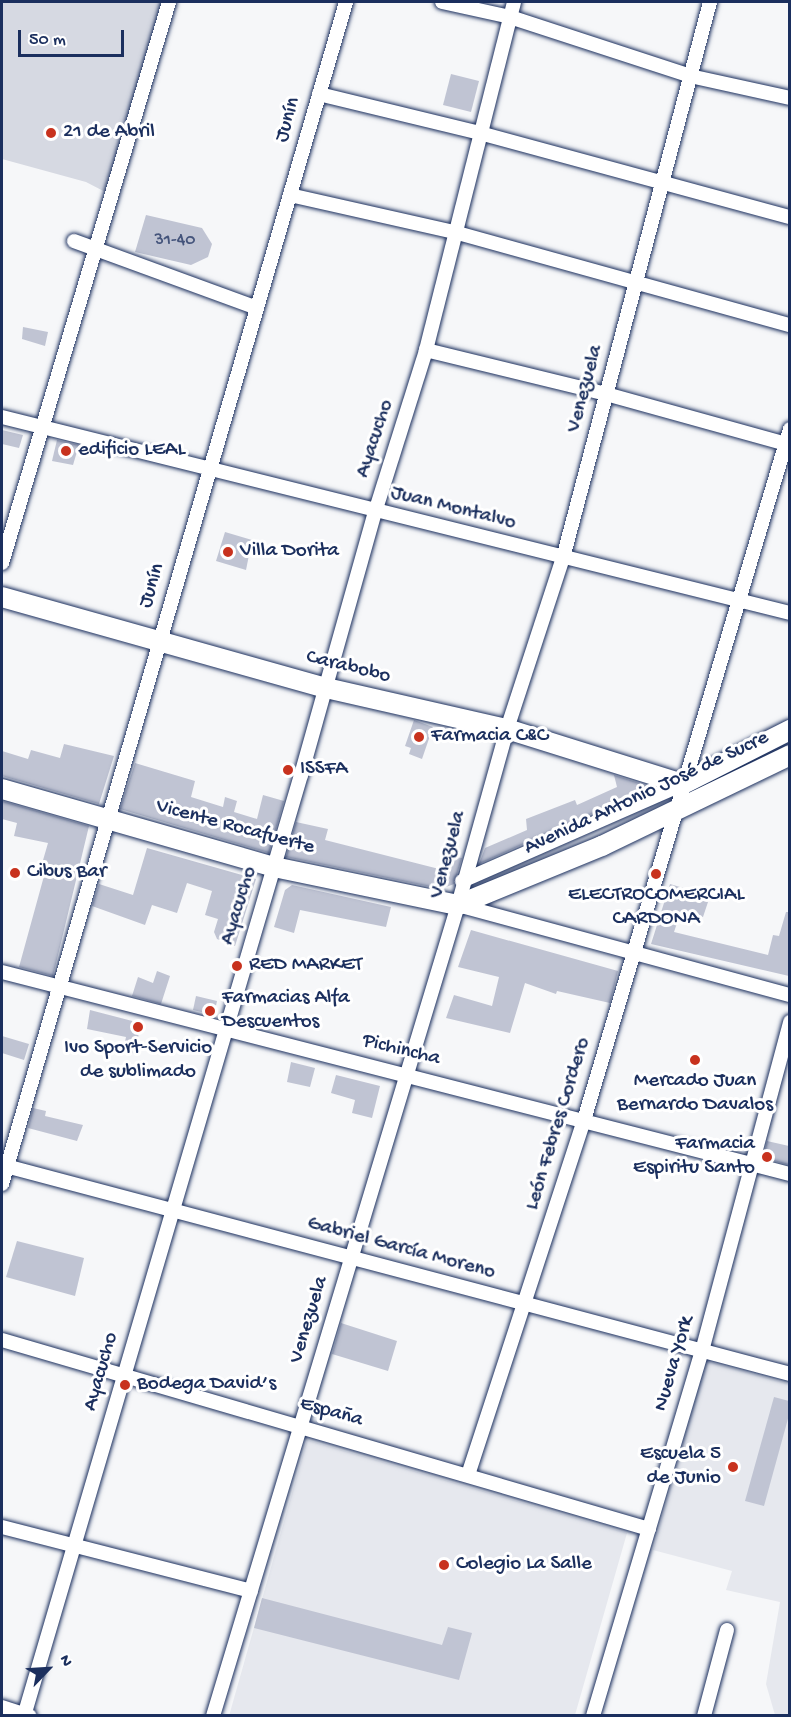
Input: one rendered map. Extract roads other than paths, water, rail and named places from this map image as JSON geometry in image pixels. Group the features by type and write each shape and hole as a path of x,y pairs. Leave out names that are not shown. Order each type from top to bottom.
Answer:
{"main road":[{"name":"Carabobo","path":"2,597 326,688 507,729 683,784"},
{"name":"Avenida Antonio José de Sucre","path":"683,784 789,730"},
{"name":"Avenida Antonio José de Sucre","path":"458,904 602,846 789,755"},
{"name":"Vicente Rocafuerte","path":"2,789 274,867 458,904"}],"street":[{"path":"2,563 169,2"},
{"name":"Junín","path":"2,1184 4,1166 109,818 254,308 290,195 346,2"},
{"path":"442,2 510,17 690,76 789,99"},
{"name":"Ayacucho","path":"26,1715 171,1209 326,688 375,510 426,350 514,2"},
{"name":"Venezuela","path":"213,1716 458,904 462,881 507,729 563,558 710,2"},
{"path":"319,94 480,133 789,217"},
{"path":"290,195 454,232 636,280 789,325"},
{"path":"74,241 254,308"},
{"path":"426,350 606,394 787,445"},
{"name":"Juan Montalvo","path":"2,417 41,430 789,613"},
{"name":"León Febres Cordero","path":"468,1475 584,1120 738,600 787,445 789,429"},
{"name":"Avenida Antonio José de Sucre","path":"462,881 683,784"},
{"path":"458,904 632,955 789,994"},
{"name":"Pichincha","path":"2,972 58,988 407,1074 789,1174"},
{"name":"Nueva York","path":"593,1716 702,1351 789,1022"},
{"name":"Gabriel García Moreno","path":"4,1166 789,1374"},
{"name":"España","path":"2,1340 123,1378 300,1426 649,1529"},
{"path":"2,1527 251,1591"},
{"path":"704,1716 727,1630"},
{"path":"2,1707 26,1715"}],"place":[{"name":"21 de Abril","path":"51,133"},
{"name":"edificio LEAL","path":"66,451"},
{"name":"Villa Dorita","path":"228,552"},
{"name":"Farmacia C&C","path":"419,737"},
{"name":"ISSFA","path":"288,770"},
{"name":"Cibus Bar","path":"15,873"},
{"name":"ELECTROCOMERCIAL CARDONA","path":"656,874"},
{"name":"RED MARKET","path":"237,966"},
{"name":"Farmacias Alfa Descuentos","path":"210,1011"},
{"name":"Ivo Sport-Servicio de sublimado","path":"138,1027"},
{"name":"Mercado Juan Bernardo Davalos","path":"695,1060"},
{"name":"Farmacia Espiritu Santo","path":"767,1157"},
{"name":"Bodega David’s","path":"125,1385"},
{"name":"Escuela 5 de Junio","path":"733,1467"},
{"name":"Colegio La Salle","path":"444,1565"}]}
